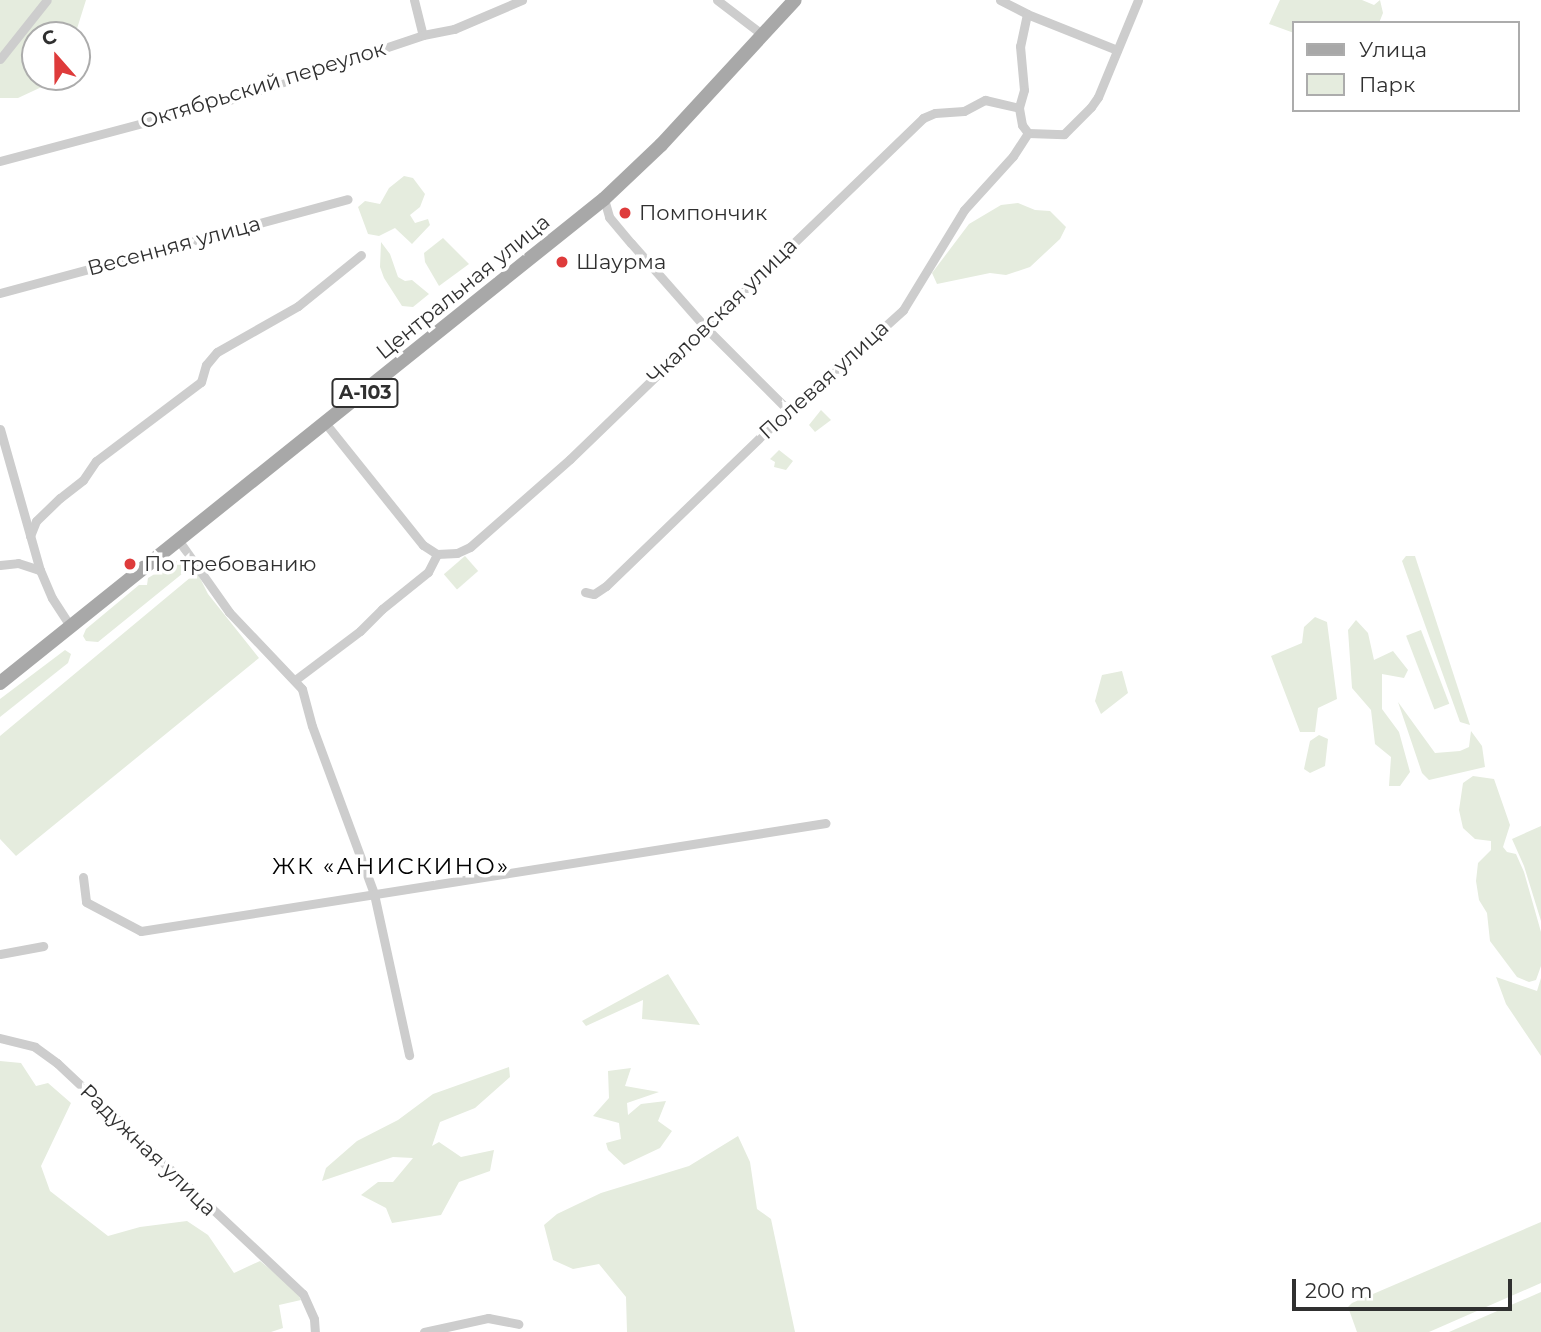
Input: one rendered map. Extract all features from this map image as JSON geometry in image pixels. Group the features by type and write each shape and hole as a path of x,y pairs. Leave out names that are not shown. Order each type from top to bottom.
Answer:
{"main road":[{"name":"Центральная улица","path":"0,683 604,200 661,145 795,0"}],"street":[{"path":"0,59 47,0"},
{"path":"414,0 424,35"},
{"name":"Октябрьский переулок","path":"0,161 236,97 424,35 454,29 522,0"},
{"path":"717,0 763,35"},
{"path":"1000,0 1027,14 1117,50"},
{"path":"1027,14 1020,46 1024,89 1018,108 1022,125 1028,133 1064,134 1074,127 1098,97 1138,0"},
{"name":"Чкаловская улица","path":"437,554 457,553 470,547 500,523 923,118 936,113 964,111 985,100 1018,108"},
{"name":"Полевая улица","path":"585,592 594,594 606,586 788,410 809,395 903,310 964,211 1013,156 1028,133"},
{"name":"Весенняя улица","path":"0,293 348,199"},
{"path":"604,200 609,217 706,328 788,410"},
{"path":"30,536 36,521 83,481 96,461 201,382 206,365 217,352 298,306 360,255"},
{"path":"295,680 360,631 382,609 429,572 437,554 423,545 410,531 326,424"},
{"path":"0,429 40,570 52,598 71,626"},
{"path":"178,541 245,631 302,689 312,726 374,894 409,1055"},
{"path":"0,565 18,563 40,570"},
{"path":"83,877 86,902 141,931 826,823"},
{"path":"0,954 43,946"},
{"name":"Радужная улица","path":"0,1038 35,1046 57,1063 303,1294 314,1319 315,1332"},
{"path":"424,1332 488,1318 518,1324"}],"green space":[{"path":"0,0 86,0 79,21 21,21 21,91 33,91 18,98 0,98"},
{"path":"1280,0 1362,0 1374,5 1380,0 1383,13 1380,21 1292,21 1292,32 1269,24"},
{"path":"404,176 413,178 425,194 420,207 410,215 415,223 428,219 430,225 412,244 395,228 379,236 368,234 358,207 365,201 380,204 389,188"},
{"path":"1018,203 1035,210 1050,211 1066,227 1060,239 1030,267 1006,275 990,273 937,284 932,273 969,224 1001,205"},
{"path":"443,238 469,264 439,286 425,262 424,253"},
{"path":"381,242 390,254 398,277 405,281 412,280 429,294 413,307 402,306 384,278 380,267"},
{"path":"821,410 831,420 815,432 809,425"},
{"path":"779,450 793,461 786,470 774,467 775,462 770,459"},
{"path":"188,554 193,565 98,642 86,641 83,636 86,629 139,585 147,585 148,578"},
{"path":"465,556 478,571 457,589 444,574"},
{"path":"1406,556 1415,556 1470,725 1460,722 1402,561"},
{"path":"197,572 208,594 259,658 16,856 0,839 0,736"},
{"path":"1315,617 1327,622 1337,699 1318,708 1315,732 1300,732 1271,656 1302,643 1304,627"},
{"path":"1356,620 1368,633 1374,660 1393,651 1408,670 1404,678 1382,674 1382,709 1399,732 1410,772 1400,786 1389,786 1391,757 1375,744 1371,710 1352,688 1348,630"},
{"path":"1421,630 1449,704 1434,709 1406,636"},
{"path":"65,650 71,654 68,663 0,717 0,699"},
{"path":"1122,671 1128,693 1101,714 1095,701 1102,675"},
{"path":"1398,702 1435,753 1460,751 1469,747 1471,731 1482,746 1485,767 1429,780 1422,773"},
{"path":"1319,735 1328,739 1325,766 1310,773 1304,769 1310,741"},
{"path":"1473,776 1494,779 1510,825 1503,847 1507,852 1516,854 1524,872 1541,932 1541,966 1536,980 1529,982 1517,977 1490,941 1487,913 1479,900 1476,881 1478,863 1491,850 1491,841 1475,839 1463,828 1459,810 1463,783"},
{"path":"1541,826 1541,921 1524,866 1512,839"},
{"path":"668,974 700,1025 642,1019 643,1000 586,1026 582,1021"},
{"path":"1496,977 1537,991 1541,978 1541,1056 1506,1004"},
{"path":"0,1061 21,1063 36,1086 48,1083 71,1103 41,1166 50,1191 108,1236 140,1227 187,1221 208,1235 234,1273 260,1261 296,1290 301,1300 279,1305 283,1328 271,1332 0,1332"},
{"path":"509,1067 510,1077 475,1108 440,1122 432,1146 439,1142 461,1157 494,1150 490,1171 459,1182 441,1215 392,1223 386,1208 361,1195 378,1182 393,1182 413,1158 393,1157 322,1181 326,1168 357,1141 398,1120 433,1094"},
{"path":"631,1068 625,1086 659,1092 627,1103 628,1115 641,1104 666,1101 658,1121 672,1131 660,1148 624,1165 608,1150 606,1143 621,1139 619,1123 593,1116 609,1098 608,1071"},
{"path":"738,1136 750,1162 757,1209 771,1219 795,1332 627,1332 626,1297 599,1264 573,1269 553,1260 544,1225 557,1214 601,1193 689,1166"},
{"path":"1541,1222 1541,1283 1429,1332 1357,1332 1348,1307 1352,1303"},
{"path":"1541,1292 1541,1332 1449,1332"}],"place":[{"name":"Помпончик","path":"625,213"},
{"name":"Шаурма","path":"562,262"},
{"name":"По требованию","path":"130,564"}],"district":[{"name":"ЖК «АНИСКИНО»","path":"391,866"}]}
